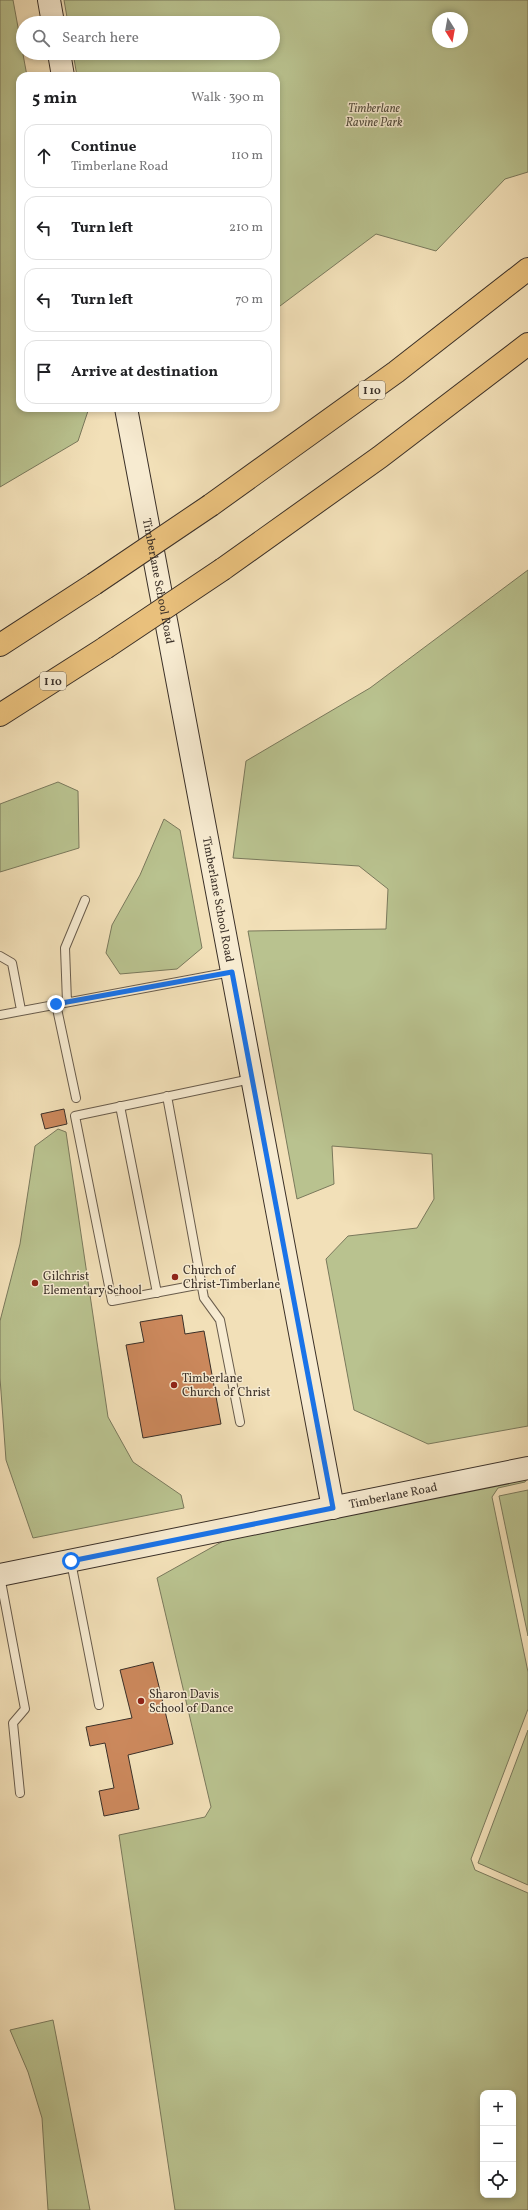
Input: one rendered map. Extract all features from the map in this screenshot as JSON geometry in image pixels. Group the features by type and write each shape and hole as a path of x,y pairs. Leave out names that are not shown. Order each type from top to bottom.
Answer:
{"highway":[{"name":"I 10","path":"0,646 211,505 384,381 528,269"},
{"name":"I 10","path":"0,715 105,648 223,569 367,466 528,344"},
{"path":"0,629 94,584"}],"street":[{"path":"49,0 52,16"},
{"path":"61,60 63,72"},
{"name":"Timberlane School Road","path":"127,412 333,1508"},
{"name":"Timberlane Road","path":"0,1575 528,1468"}],"lane":[{"path":"67,1002 65,948 85,900"},
{"path":"0,956 12,963 21,1010"},
{"path":"0,1015 232,972"},
{"path":"56,1004 76,1098"},
{"path":"202,1284 112,1301 75,1116 252,1079"},
{"path":"167,1096 204,1298 220,1320 240,1422"},
{"path":"120,1106 157,1293"},
{"path":"71,1561 100,1705"},
{"path":"0,1575 25,1709 13,1723 20,1793"}],"green space":[{"path":"0,0 13,0 16,16 16,60 24,60 26,72 16,72 16,412 88,412 78,441 0,487"},
{"name":"Timberlane Ravine Park","path":"64,0 528,0 528,172 505,179 436,251 376,234 280,306 280,72 76,72 74,60 280,60 280,16 67,16"},
{"path":"528,570 528,1426 428,1444 354,1410 326,1259 348,1236 417,1228 434,1199 432,1154 332,1146 334,1184 297,1199 248,931 386,929 388,889 359,866 233,858 246,761 370,688"},
{"path":"58,782 78,791 79,848 0,872 0,804"},
{"path":"164,819 180,830 202,948 177,969 120,974 106,953 112,925 140,875"},
{"name":"Gilchrist Elementary School","path":"58,1129 66,1132 108,1417 133,1462 181,1495 184,1508 33,1538 6,1460 0,1378 0,1321 20,1244 35,1146"},
{"path":"527,1479 525,1482 498,1488 492,1497 528,1672 528,1709 471,1859 475,1870 528,1893 528,2210 175,2210 119,1835 205,1817 211,1807 157,1578 225,1540"},
{"path":"528,1490 528,1636 499,1496"},
{"path":"528,1730 528,1885 478,1863"},
{"path":"53,2020 90,2210 48,2210 42,2118 28,2072 10,2030"}],"building":[{"path":"64,1109 67,1124 45,1129 41,1114"},
{"name":"Timberlane Church of Christ","path":"182,1315 185,1334 204,1331 221,1424 143,1438 126,1345 144,1342 140,1322"},
{"path":"153,1662 173,1744 128,1755 139,1809 104,1816 99,1791 114,1788 105,1743 90,1746 86,1727 132,1718 120,1670"}],"place":[{"name":"Church of Christ-Timberlane","path":"175,1277"},
{"name":"Gilchrist Elementary School","path":"35,1283"},
{"name":"Timberlane Church of Christ","path":"174,1385"},
{"name":"Sharon Davis School of Dance","path":"141,1701"}],"route":[{"path":"56,1004 232,972 333,1508 71,1561"}]}
